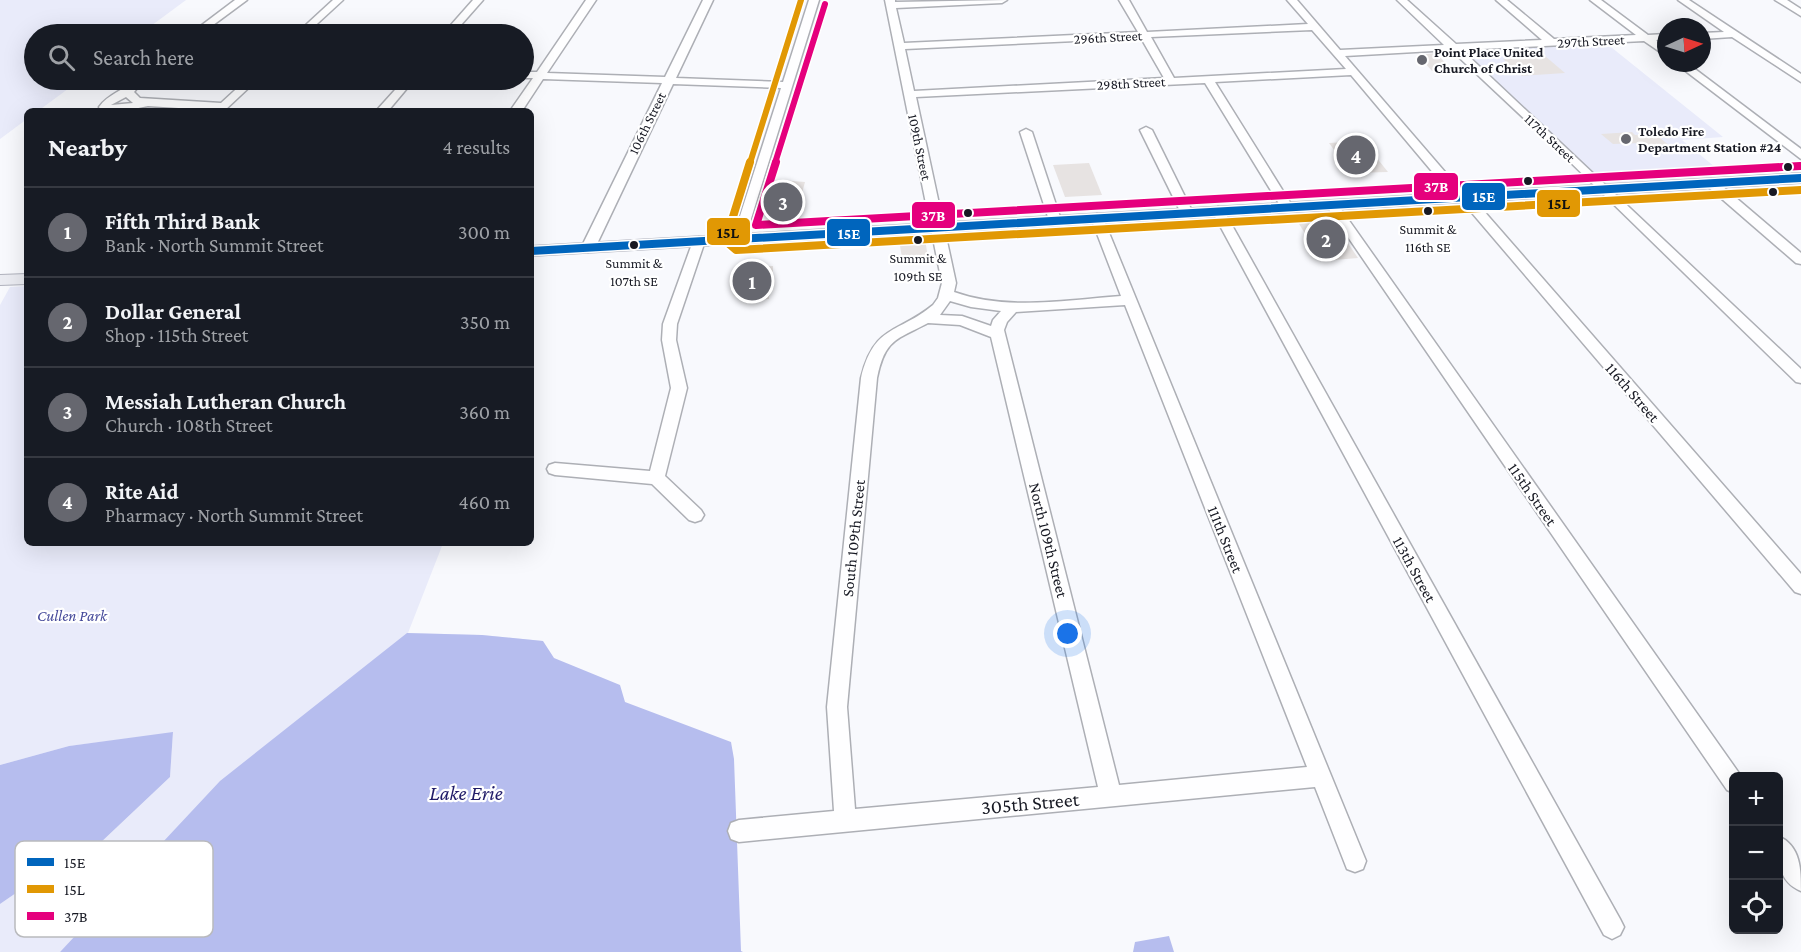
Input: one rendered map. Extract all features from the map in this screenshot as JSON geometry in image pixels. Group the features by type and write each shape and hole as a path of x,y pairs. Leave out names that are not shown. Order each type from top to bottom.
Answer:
{"main road":[{"path":"534,251 1801,178"},
{"path":"0,280 24,279"}],"street":[{"path":"208,24 240,0"},
{"path":"312,24 338,0"},
{"path":"457,24 478,0"},
{"path":"534,85 591,0"},
{"path":"531,108 602,0"},
{"name":"106th Street","path":"588,248 708,0"},
{"path":"739,238 814,0"},
{"path":"890,2 1002,0"},
{"path":"1124,0 1172,81"},
{"name":"116th Street","path":"1292,0 1801,587"},
{"name":"117th Street","path":"1402,0 1605,189 1801,378"},
{"path":"1501,0 1552,43"},
{"path":"1595,0 1657,46"},
{"path":"1683,0 1801,79"},
{"path":"1780,0 1801,13"},
{"name":"109th Street","path":"890,2 949,284 948,295"},
{"path":"574,26 585,26"},
{"name":"296th Street","path":"899,46 1316,27"},
{"path":"1711,35 1735,34"},
{"name":"297th Street","path":"1337,52 1657,37"},
{"name":"298th Street","path":"909,94 1354,72"},
{"path":"1692,72 1801,155"},
{"path":"534,76 787,85"},
{"path":"1208,79 1287,207"},
{"path":"130,95 133,90"},
{"path":"126,108 149,103 221,108 241,90"},
{"path":"385,108 400,90"},
{"path":"518,108 530,90"},
{"path":"108,108 104,107 109,100 130,95 149,103"},
{"path":"1146,130 1187,213"},
{"path":"1026,132 1055,220"},
{"path":"1711,183 1801,260"},
{"name":"115th Street","path":"1332,204 1729,776"},
{"name":"113th Street","path":"1218,211 1612,927"},
{"name":"111th Street","path":"1097,218 1355,861"},
{"path":"656,478 680,388 679,375 669,342 670,324 699,241"},
{"path":"948,295 985,306 1004,321"},
{"name":"South 109th Street","path":"845,820 837,707 869,378 876,351 893,333 934,315 948,295"},
{"path":"928,318 1004,321 1130,300"},
{"name":"North 109th Street","path":"1004,321 1111,796"},
{"path":"555,470 656,478 694,515"},
{"name":"305th Street","path":"739,831 1321,776"},
{"path":"1783,853 1801,880"}],"green space":[{"path":"0,0 186,0 154,24 24,24 24,90 66,90 42,108 24,108 24,121 0,139"},
{"path":"1606,43 1723,137 1682,140 1726,176 1605,183 1459,49"},
{"name":"Cullen Park","path":"24,286 24,546 442,546 408,633 482,635 543,641 189,841 102,841 170,777 173,733 69,746 0,765 0,305 10,287"},
{"path":"15,894 15,937 74,937 60,952 0,952 0,904"}],"water":[{"name":"Lake Erie","path":"407,633 482,635 543,641 554,658 620,685 625,702 731,742 734,759 741,951 743,952 60,952 74,937 213,937 213,841 164,841 220,781"},
{"path":"173,732 170,777 102,841 15,841 15,894 0,904 0,765 69,746"},
{"path":"1169,936 1174,952 1133,952 1135,942"}],"building":[{"name":"Point Place United Church of Christ","path":"1436,53 1452,70 1432,71 1418,55"},
{"path":"1545,56 1565,73 1522,76 1503,59"},
{"name":"Toledo Fire Department Station #24","path":"1632,132 1635,135 1655,134 1675,150 1654,151 1643,143 1613,144 1601,134"},
{"path":"1363,141 1388,172 1351,173 1329,143"},
{"path":"1089,163 1102,195 1065,197 1053,165"},
{"path":"780,180 805,182 797,211 778,220 762,208 768,191 777,191"},
{"path":"1330,217 1358,258 1322,261 1296,219"},
{"path":"925,239 929,264 917,265 916,258 902,258 899,240"},
{"path":"773,266 773,286 769,287 769,299 750,300 750,287 731,288 731,276 735,276 735,268"}],"transit line":[{"name":"15L","path":"801,0 727,236 729,244 736,250 1801,190"},
{"name":"37B","path":"825,4 756,225 1800,166"},
{"name":"15E","path":"534,251 1801,178"}],"place":[{"name":"Point Place United Church of Christ","path":"1422,60"},
{"name":"Toledo Fire Department Station #24","path":"1626,139"},
{"name":"Rite Aid","path":"1356,155"},
{"name":"Messiah Lutheran Church","path":"783,202"},
{"name":"Summit & 116th SE","path":"1428,211"},
{"name":"Dollar General","path":"1326,239"},
{"name":"Summit & 109th SE","path":"918,240"},
{"name":"Summit & 107th SE","path":"634,245"},
{"name":"Fifth Third Bank","path":"752,281"}]}
